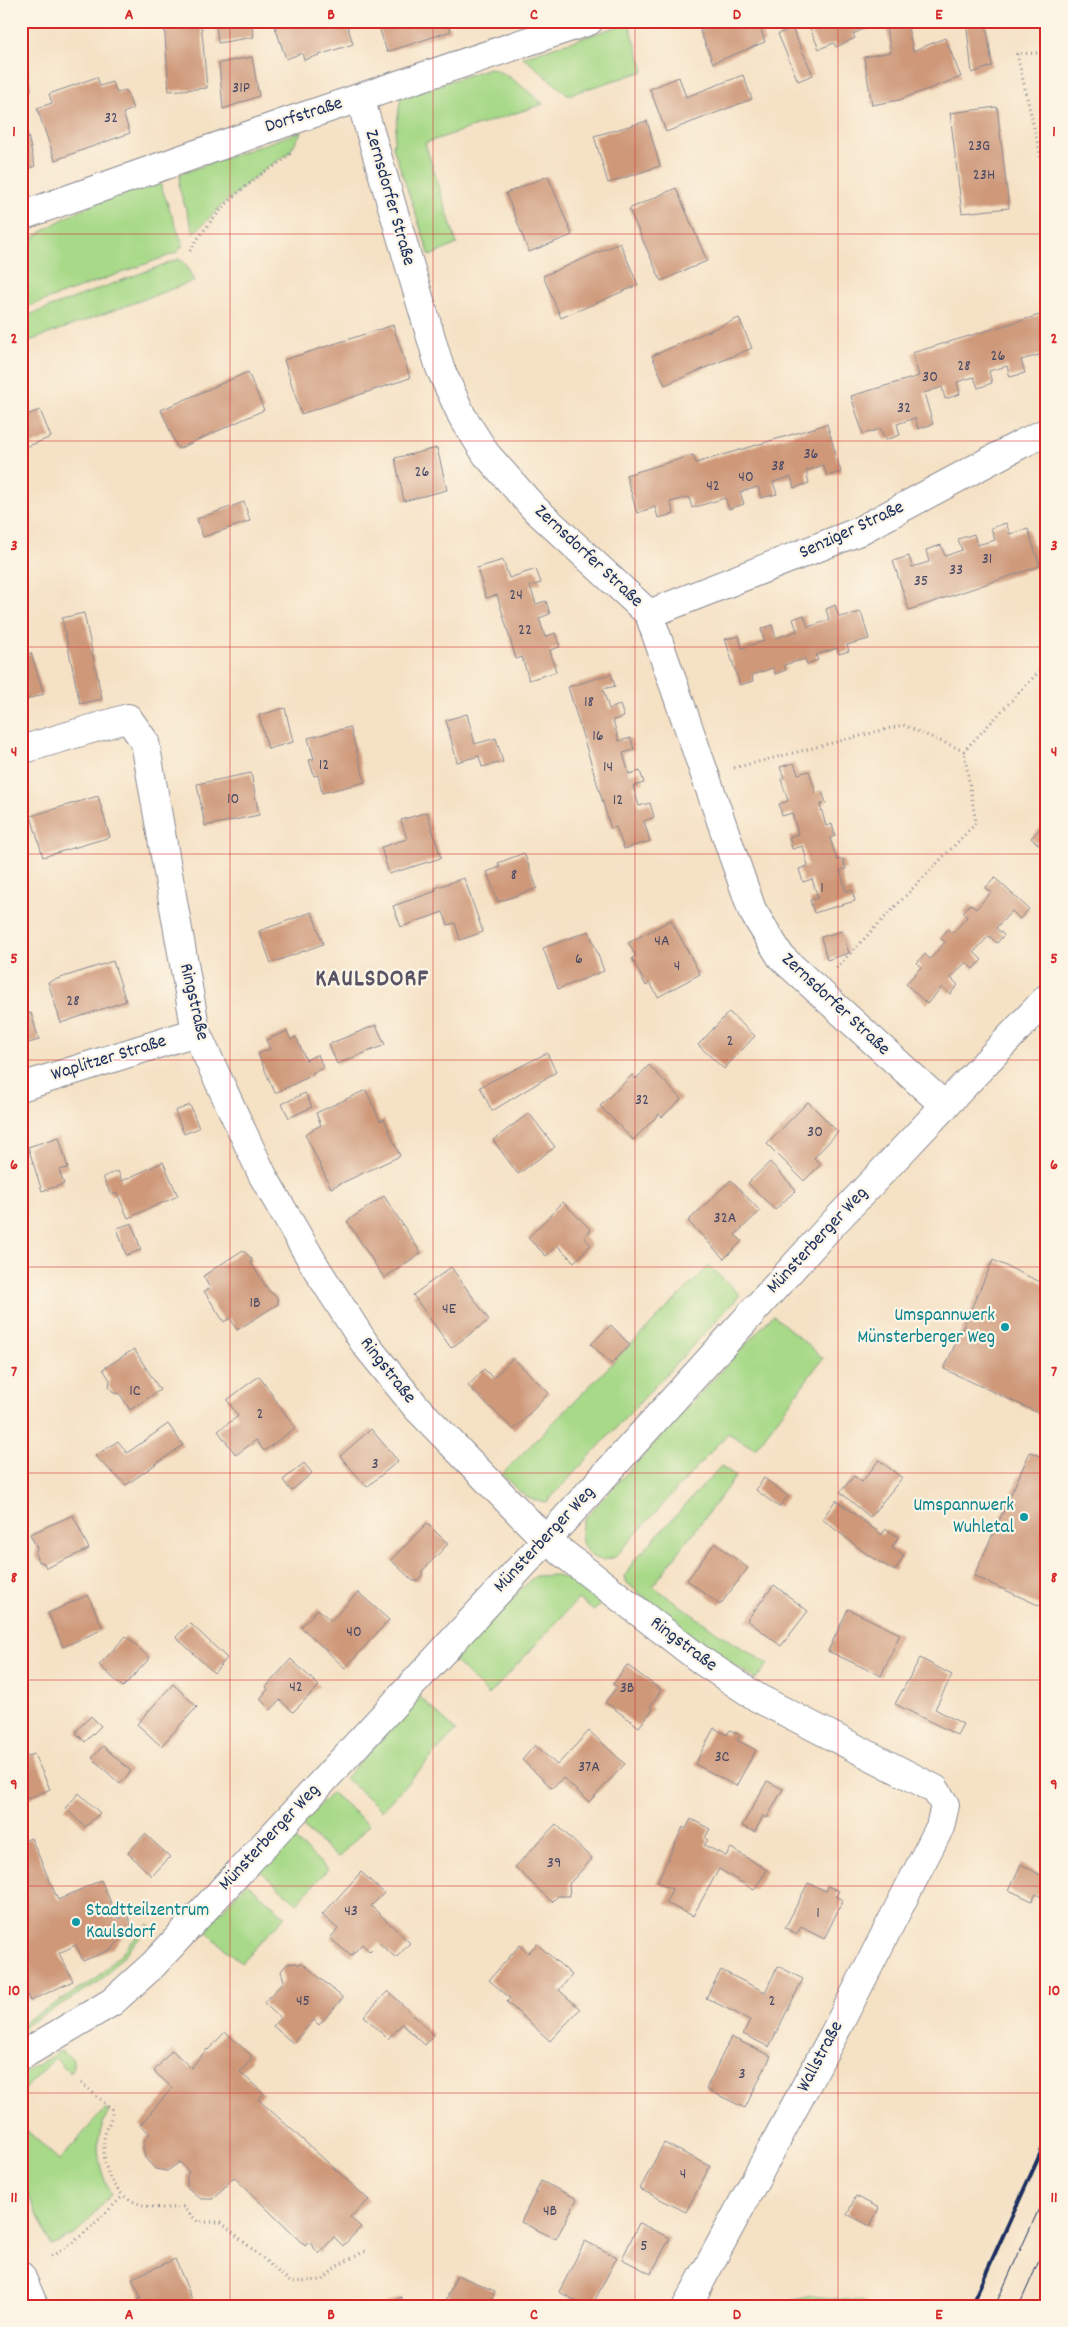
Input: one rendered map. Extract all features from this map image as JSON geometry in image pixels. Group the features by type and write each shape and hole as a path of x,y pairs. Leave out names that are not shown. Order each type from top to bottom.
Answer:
{"street":[{"name":"Dorfstraße","path":"21,216 187,156 589,21"},
{"name":"Zernsdorfer Straße","path":"360,98 440,368 462,416 486,454 534,508 649,614 707,775 752,910 781,957 945,1106"},
{"name":"Senziger Straße","path":"649,614 857,532 1013,448 1047,432"},
{"name":"Ringstraße","path":"21,750 128,718 145,742 196,1032 263,1176 318,1271 364,1344 417,1408 546,1540 702,1661 758,1698 935,1789 945,1805"},
{"name":"Münsterberger Weg","path":"21,2056 112,2002 153,1965 546,1540 826,1231 1047,998"},
{"name":"Waplitzer Straße","path":"21,1087 196,1032"},
{"name":"Wallstraße","path":"687,2306 857,1991 940,1827 945,1805"},
{"path":"21,2276 34,2306"}],"path":[{"path":"1037,53 1017,54 1047,184"},
{"path":"190,251 205,226 228,202 259,176 284,161 294,150"},
{"path":"964,752 1047,663"},
{"path":"707,775 902,725 964,752"},
{"path":"816,989 976,823 964,752"},
{"path":"81,2083 112,2109 112,2116 104,2136 105,2163 112,2181 123,2196 141,2206 164,2210 183,2207 198,2222 221,2222 290,2282 323,2280 337,2266 367,2250"},
{"path":"51,2256 68,2247 82,2236 123,2196"}],"green space":[{"path":"629,23 644,71 568,95 523,57"},
{"path":"490,68 512,79 543,104 425,143 457,244 430,256 393,147 401,97"},
{"path":"302,131 289,153 262,171 222,205 194,233 179,188 180,174"},
{"path":"159,181 183,245 176,253 21,309 21,248 52,225 69,216 105,200"},
{"path":"179,259 185,263 194,281 21,344 21,318"},
{"path":"709,1266 740,1295 547,1502 533,1499 516,1489 502,1474"},
{"path":"773,1315 823,1358 755,1449 728,1433 615,1557 606,1560 597,1559 590,1555 582,1542 581,1533 587,1516"},
{"path":"721,1466 736,1476 653,1586 718,1633 768,1664 756,1679 694,1638 627,1583 625,1576 633,1562"},
{"path":"554,1575 577,1583 602,1602 594,1611 578,1599 489,1695 453,1660 530,1580 536,1576"},
{"path":"420,1697 456,1731 382,1810 345,1778"},
{"path":"332,1793 369,1825 338,1858 301,1825"},
{"path":"291,1837 328,1869 297,1903 259,1870"},
{"path":"247,1883 285,1916 241,1963 204,1930"},
{"path":"149,1924 151,1926 99,1982 21,2028 21,2024 96,1979"},
{"path":"61,2051 73,2059 73,2067 70,2073 55,2058 21,2093 21,2074"},
{"path":"106,2108 109,2112 100,2132 98,2153 102,2173 111,2194 76,2234 51,2245 21,2179 21,2117 25,2120 22,2126 59,2160"},
{"path":"813,2296 864,2302 869,2306 765,2306"}],"building":[{"path":"21,21 31,90 21,91"},
{"path":"164,21 201,21 207,88 169,91"},
{"path":"216,21 251,21 254,37 218,43"},
{"path":"273,21 346,21 353,44 304,60 302,53 286,59"},
{"path":"377,21 447,21 451,31 387,52"},
{"path":"725,21 758,21 765,42 713,63 700,31"},
{"path":"807,21 868,21 870,26 853,34 855,38 836,47 834,43 819,49"},
{"path":"966,21 986,21 992,66 972,73"},
{"path":"907,23 913,51 945,38 961,77 899,100 872,105 864,57 891,52 886,27"},
{"path":"792,28 813,75 798,81 778,34"},
{"path":"252,57 259,96 223,109 219,63"},
{"path":"743,75 752,99 666,132 650,89 679,77 686,97"},
{"path":"97,77 100,86 112,82 117,93 126,90 133,109 123,113 130,133 55,160 37,108 52,103 49,94"},
{"path":"997,107 1009,208 962,213 950,113"},
{"path":"23,115 35,166 21,171 21,116"},
{"path":"647,121 660,166 608,183 594,136"},
{"path":"548,176 572,235 529,252 506,193"},
{"path":"676,188 707,261 661,281 629,209"},
{"path":"620,243 638,285 561,318 543,276"},
{"path":"1043,314 1047,325 1047,365 1043,366 1039,355 1021,360 1025,373 1010,377 1007,366 989,371 992,383 978,388 974,377 957,382 960,394 945,399 942,387 924,393 933,424 918,429 915,418 897,424 900,435 885,440 881,429 863,434 851,396 919,376 912,353"},
{"path":"739,318 752,348 665,385 652,356"},
{"path":"393,325 410,378 301,414 284,360"},
{"path":"248,372 264,410 178,449 161,410"},
{"path":"40,410 51,437 21,449 21,417"},
{"path":"827,424 841,472 827,476 823,465 806,471 809,483 794,488 791,477 773,482 777,494 761,498 758,487 740,492 744,504 729,509 725,498 692,508 689,497 670,502 674,514 658,518 655,507 637,513 626,475 693,455 696,463"},
{"path":"437,448 447,490 404,501 395,458"},
{"path":"244,502 250,521 203,537 197,519"},
{"path":"1006,523 1010,534 1028,529 1040,566 909,610 893,561 909,556 912,567 929,562 926,550 941,545 945,556 962,550 958,539 974,534 977,545 995,540 991,528"},
{"path":"503,560 509,578 536,569 541,583 530,586 536,604 546,601 550,614 539,618 545,637 555,633 560,647 550,650 556,672 529,680 522,657 516,659 497,595 486,598 477,568"},
{"path":"835,605 839,617 861,612 869,639 847,645 849,651 839,654 837,648 816,655 818,660 807,664 805,659 784,665 786,670 775,674 773,668 752,675 753,681 740,685 725,639 739,636 742,648 764,641 761,629 772,625 776,638 797,631 793,619 804,615 808,627 829,620 826,609"},
{"path":"84,613 102,699 80,704 62,618"},
{"path":"31,653 44,694 21,701 21,656"},
{"path":"611,674 615,686 603,689 609,709 620,705 624,717 613,720 619,741 631,738 634,750 623,753 629,774 640,771 644,783 633,786 639,806 650,803 654,817 644,821 650,841 624,849 616,827 611,829 568,687"},
{"path":"285,708 293,742 268,749 259,715"},
{"path":"467,714 475,744 496,738 503,762 482,767 479,756 457,762 446,720"},
{"path":"350,727 365,782 322,793 318,775 314,776 309,760 314,759 308,738"},
{"path":"794,763 798,774 809,771 816,793 822,791 826,803 820,805 826,826 832,824 835,836 830,838 837,860 843,859 846,869 840,870 846,891 852,890 855,901 814,913 810,900 818,898 812,879 803,882 799,869 808,866 803,846 792,849 789,837 798,834 792,813 782,816 779,804 788,801 781,779 784,778 780,767"},
{"path":"251,773 259,815 205,826 197,784"},
{"path":"98,796 110,837 43,857 31,816"},
{"path":"427,812 441,858 389,874 381,847 407,839 401,820"},
{"path":"1047,812 1047,852 1031,838 1046,822 1042,818"},
{"path":"524,853 537,888 498,902 487,872 500,867 498,863"},
{"path":"464,878 483,932 460,940 455,923 448,925 443,912 401,927 393,906 436,891 435,888"},
{"path":"995,878 1029,909 1020,919 1012,911 996,928 1004,935 997,943 989,936 974,952 982,960 973,969 966,962 951,978 958,985 950,994 942,987 927,1004 906,984 921,967 917,963 925,954 930,959 945,942 940,938 948,929 953,933 967,917 963,912 970,904 976,909 991,892 985,888"},
{"path":"312,912 323,944 271,963 259,931"},
{"path":"671,920 700,974 658,997 650,983 646,986 632,958 636,956 628,943"},
{"path":"589,931 604,971 558,989 543,948"},
{"path":"842,931 849,953 827,960 821,937"},
{"path":"113,961 126,1001 61,1023 48,982"},
{"path":"729,1012 755,1036 724,1069 698,1045"},
{"path":"31,1013 39,1040 21,1045 21,1016"},
{"path":"376,1025 385,1045 337,1064 329,1044"},
{"path":"287,1031 291,1040 296,1037 306,1060 318,1054 323,1068 312,1073 313,1075 275,1093 258,1054 270,1049 266,1040"},
{"path":"547,1053 556,1072 492,1111 480,1087"},
{"path":"649,1065 681,1099 662,1117 659,1114 633,1140 600,1106 632,1075 636,1079"},
{"path":"366,1090 380,1121 384,1119 400,1156 331,1188 305,1134 321,1125 316,1113"},
{"path":"305,1093 312,1107 289,1118 282,1104"},
{"path":"808,1102 838,1132 814,1158 821,1164 804,1181 767,1144"},
{"path":"190,1105 199,1128 184,1134 175,1111"},
{"path":"529,1113 555,1147 518,1174 493,1140"},
{"path":"59,1137 68,1168 59,1170 64,1184 42,1191 28,1147"},
{"path":"163,1162 178,1196 128,1218 117,1193 111,1195 103,1177 118,1171 122,1181"},
{"path":"770,1162 796,1190 775,1210 748,1183"},
{"path":"731,1180 760,1211 735,1235 742,1241 724,1259 688,1221"},
{"path":"384,1196 421,1253 384,1278 347,1221"},
{"path":"563,1202 591,1230 584,1237 591,1245 574,1262 557,1245 546,1256 528,1238"},
{"path":"132,1223 141,1250 126,1255 117,1228"},
{"path":"243,1250 252,1259 251,1263 269,1291 277,1297 278,1304 237,1330 230,1318 224,1322 204,1291 210,1288 203,1276"},
{"name":"Umspannwerk Münsterberger Weg","path":"993,1260 1047,1285 1047,1417 944,1369"},
{"path":"451,1267 489,1320 451,1348 413,1295"},
{"path":"611,1325 630,1345 611,1364 591,1344"},
{"path":"134,1349 160,1390 130,1410 120,1394 114,1393 109,1387 110,1380 103,1369"},
{"path":"513,1358 549,1393 514,1430 468,1386 484,1369 493,1378"},
{"path":"259,1376 295,1428 264,1451 256,1440 236,1455 218,1431 238,1416 227,1400"},
{"path":"168,1424 183,1445 126,1485 95,1456 118,1441 127,1453"},
{"path":"371,1429 398,1461 367,1487 340,1456"},
{"name":"Umspannwerk Wuhletal","path":"1030,1452 1047,1459 1047,1609 974,1576"},
{"path":"879,1460 902,1478 870,1517 840,1492 854,1476 862,1482"},
{"path":"304,1463 312,1473 291,1491 283,1480"},
{"path":"764,1478 788,1496 779,1507 756,1490"},
{"path":"836,1500 882,1535 885,1529 898,1537 892,1548 904,1555 895,1571 868,1555 822,1519"},
{"path":"73,1515 89,1549 46,1568 44,1563 38,1561 35,1554 37,1548 30,1534"},
{"path":"427,1523 448,1544 422,1571 422,1575 418,1580 413,1581 391,1560"},
{"path":"715,1543 748,1568 720,1605 687,1580"},
{"path":"774,1585 808,1611 781,1646 747,1620"},
{"path":"358,1592 389,1620 345,1668 301,1627 318,1609 331,1621"},
{"path":"88,1595 103,1629 63,1647 48,1613"},
{"path":"848,1609 900,1634 881,1676 828,1651"},
{"path":"190,1623 227,1658 214,1673 176,1637"},
{"path":"126,1636 150,1658 123,1687 99,1665"},
{"path":"920,1658 952,1675 935,1709 963,1724 957,1735 895,1704"},
{"path":"291,1659 319,1686 293,1712 280,1700 271,1710 260,1699 268,1689 266,1687"},
{"path":"627,1665 661,1690 650,1707 653,1709 639,1727 605,1702 617,1687 613,1684"},
{"path":"173,1684 197,1707 161,1746 137,1724"},
{"path":"91,1716 101,1726 85,1742 77,1734 77,1730"},
{"path":"714,1728 727,1735 730,1730 740,1735 737,1740 756,1750 736,1786 695,1764"},
{"path":"589,1731 625,1764 589,1802 563,1778 552,1788 522,1760 535,1745 557,1765"},
{"path":"103,1746 131,1771 120,1784 92,1758"},
{"path":"34,1754 50,1789 21,1802 21,1759"},
{"path":"767,1781 783,1789 767,1818 763,1816 755,1832 742,1826"},
{"path":"79,1793 100,1813 85,1827 65,1808"},
{"path":"691,1819 710,1829 705,1838 708,1840 704,1845 726,1856 731,1848 767,1870 754,1890 719,1869 693,1916 666,1903 672,1889 657,1882 683,1827 686,1829"},
{"path":"556,1824 592,1859 569,1884 570,1896 558,1896 552,1902 515,1867"},
{"path":"145,1834 170,1857 152,1876 128,1853"},
{"name":"Stadtteilzentrum Kaulsdorf","path":"31,1838 58,1900 101,1880 118,1919 127,1914 132,1926 112,1949 83,1961 76,1945 59,1953 73,1981 30,2001 21,1983 21,1842"},
{"path":"1021,1864 1047,1879 1047,1889 1043,1898 1036,1894 1032,1901 1009,1890"},
{"path":"361,1872 384,1893 371,1906 410,1943 396,1958 379,1943 370,1952 362,1944 351,1956 330,1938 338,1929 322,1915"},
{"path":"808,1883 826,1891 828,1886 839,1891 836,1896 843,1900 824,1939 801,1927 797,1934 785,1928"},
{"path":"537,1944 572,1975 559,1990 580,2009 550,2041 507,2002 510,1998 489,1980 520,1945 528,1953"},
{"path":"301,1962 343,1998 319,2025 314,2020 293,2043 273,2026 280,2018 264,2003 284,1981 281,1971 287,1964 296,1963 299,1965"},
{"path":"778,1966 803,1979 769,2047 743,2034 750,2020 706,1998 721,1970 765,1992"},
{"path":"388,1991 434,2035 425,2045 402,2024 388,2039 364,2016"},
{"path":"225,2032 252,2056 251,2060 240,2072 264,2094 258,2099 369,2200 350,2217 361,2227 343,2246 334,2237 319,2254 309,2242 305,2246 234,2177 213,2199 201,2199 187,2187 189,2172 180,2162 167,2171 155,2169 145,2158 144,2140 150,2134 140,2125 172,2088 154,2071 172,2050 191,2068"},
{"path":"731,2037 771,2056 745,2108 706,2089"},
{"path":"664,2143 710,2166 686,2212 640,2189"},
{"path":"541,2181 577,2199 556,2239 521,2222"},
{"path":"856,2196 879,2208 870,2226 847,2214"},
{"path":"639,2223 670,2238 651,2274 622,2259"},
{"path":"585,2241 617,2257 592,2306 586,2306 559,2292"},
{"path":"175,2259 195,2306 140,2306 138,2300 141,2298 132,2278"},
{"path":"457,2275 495,2291 488,2306 459,2306 446,2300"},
{"path":"401,2297 405,2306 382,2306"}],"tram line":[{"path":"995,2306 1047,2191"},
{"path":"1019,2306 1047,2243"}],"railway":[{"path":"971,2306 1047,2139"}],"place":[{"name":"Umspannwerk Münsterberger Weg","path":"1005,1327"},
{"name":"Umspannwerk Wuhletal","path":"1024,1517"},
{"name":"Stadtteilzentrum Kaulsdorf","path":"76,1922"}],"district":[{"name":"KAULSDORF","path":"372,980"}]}
